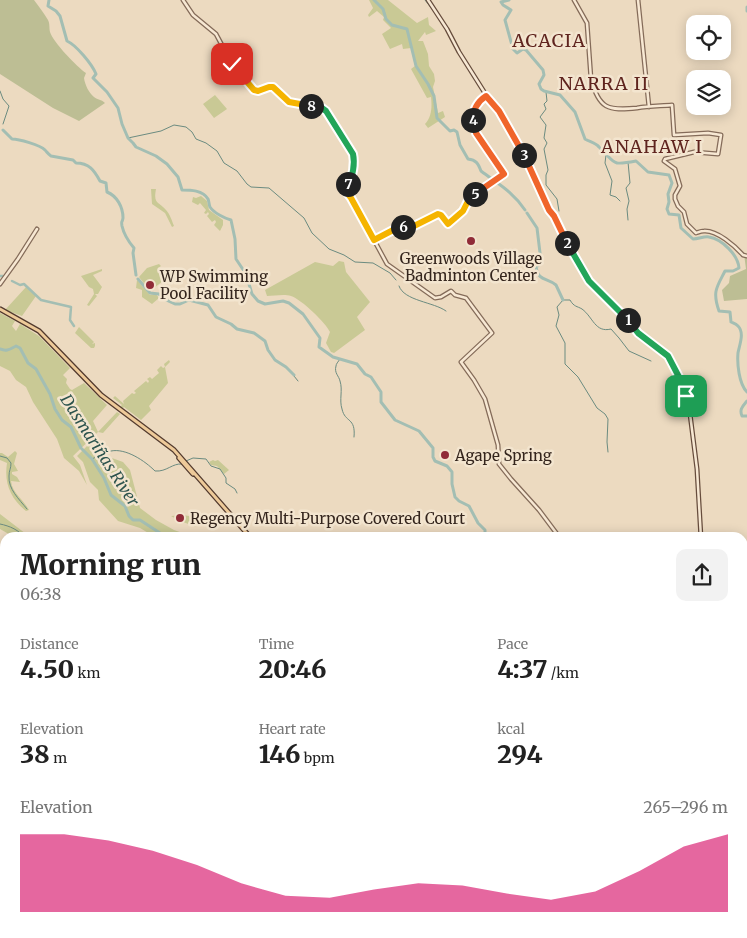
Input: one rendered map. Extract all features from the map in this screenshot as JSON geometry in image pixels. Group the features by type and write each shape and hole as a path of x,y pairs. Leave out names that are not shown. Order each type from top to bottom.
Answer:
{"main road":[{"path":"1,310 35,330 95,393 174,454 245,532"}],"street":[{"path":"183,0 193,15 216,34 234,67 254,90 258,91 273,87 289,102 321,108 326,111 354,157 350,180 344,189 351,198 387,264 432,296 438,298 451,291 455,295 466,298 492,333 461,362 485,399 498,445 500,464 545,516 556,532"},
{"path":"428,0 448,29 459,53 486,95 507,122 530,165 549,210 554,216 578,265 589,281 638,333 668,356 679,377 689,406 697,469 701,532"},
{"path":"574,0 587,23 591,79 597,95 606,105 612,109 621,110 672,105 674,135 708,133 721,135 718,154 694,152 665,159 664,161 676,171 680,186 675,199 678,206 684,212 688,226 696,233 705,231 724,238 743,255 747,256"},
{"path":"638,0 649,107"},
{"path":"374,240 403,226 404,231 439,214 448,224 463,211 470,197 504,174 476,133 474,126 473,112 486,95"},
{"path":"0,284 37,229"}],"green space":[{"path":"0,0 34,0 48,20 50,32 56,42 71,60 86,73 84,78 89,91 94,97 105,103 79,121 53,108 0,74"},
{"path":"369,0 388,0 417,23 428,17 429,25 436,31 426,35 425,32 418,41 423,41 428,54 429,66 434,74 435,81 433,87 438,113 443,111 445,117 428,128 425,124 430,115 431,97 427,98 411,69 415,66 411,48 403,49 402,44 390,49 382,34 391,28 383,20 384,17 377,11 369,17 368,15 373,8"},
{"path":"215,95 227,109 214,118 203,104"},
{"path":"151,189 156,189 155,198 167,212 174,226 172,227 165,213 152,204"},
{"path":"201,196 207,201 209,210 223,220 220,231 214,225 215,220 212,222 207,216 208,212 204,213 206,210 200,203 198,205 192,202 193,197"},
{"path":"744,254 747,254 747,299 724,301 722,290 729,283 730,276 746,269"},
{"path":"339,261 344,262 346,272 370,302 357,317 365,330 334,353 331,352 326,343 330,332 313,312 291,296 267,296 265,290 315,262 333,266"},
{"path":"159,264 161,266 158,268 167,278 150,291 139,277 147,268"},
{"path":"102,269 102,271 93,275 102,287 98,294 95,294 97,296 89,306 87,305 94,294 93,289 89,287 81,276"},
{"path":"137,280 150,295 156,294 159,298 152,304 142,297 142,290 136,288"},
{"path":"26,287 36,296 22,316 5,310"},
{"path":"0,313 15,321 12,326 16,331 20,324 39,336 70,368 63,375 67,379 66,383 70,389 72,390 84,383 107,405 93,421 98,432 73,456 80,465 87,485 79,471 64,458 57,439 33,402 26,387 16,380 10,371 0,366"},
{"path":"79,327 94,342 92,344 95,343 94,348 91,348 75,333"},
{"path":"169,360 170,362 165,367 164,364"},
{"path":"161,366 165,367 168,383 149,406 151,410 141,420 124,407 121,410 119,408 122,405 113,398 115,396 124,404 123,401 132,393 136,393 134,391 146,381 148,383 147,379 150,377 152,379 159,373 157,370"},
{"path":"117,412 120,414 103,433 98,432"},
{"path":"92,441 95,442 98,453 123,462 130,470 140,508 156,520 180,532 147,532 118,521 99,500 98,490 90,482 83,462 77,456"},
{"path":"15,451 17,453 14,464 18,471 12,472 12,474 20,482 11,481 16,493 29,510 26,511 20,506 9,490 6,477 7,463 0,460 0,453 8,457"},
{"path":"218,460 229,470 224,474 217,466 211,465 209,462"},
{"path":"0,514 23,532 5,532 0,529"},
{"path":"171,516 189,516 196,527"}],"waterway":[{"path":"49,0 48,6 60,16 67,41 75,46 87,60 96,74 93,78 107,92 118,108 128,138 136,147 156,156 167,164 178,177 182,190 196,191 203,194 214,211 222,217 231,220 235,239 236,259 246,274 252,294 258,301 265,304 283,301 289,303 303,314 320,338 319,347 333,357 357,364 365,374 371,377 381,392 381,402 395,420 419,431 433,448 435,461 447,466 452,472 455,497 469,506 485,532"},
{"path":"374,0 383,9 386,19 392,25 407,29 416,66 434,96 437,118 450,131 454,130 457,132 460,145 468,159 476,162 481,171 510,193 525,210"},
{"path":"425,0 432,9"},
{"path":"509,0 501,2 511,10 505,20 513,49 517,53 523,49 526,50 543,70 544,75 539,84 541,89 560,95 575,112 585,139 598,146 611,160 617,163 636,161 648,172 669,175 672,183 668,194 669,202 667,209 669,214 679,215 681,228 693,239 714,238 724,244 736,258 739,268 733,271 725,271 716,290 716,299 719,311 730,312 731,322 740,329 738,368 740,379 747,392"},
{"path":"0,91 3,99 9,106 3,124"},
{"path":"546,92 547,101 544,104 546,109 540,117 546,125 544,138 547,143 544,149 548,170 546,185 557,199 559,211"},
{"path":"128,138 161,131 174,125 186,127 196,139 217,151 224,163 237,171 251,187 269,188 304,218 312,233 329,249 355,262 373,263 390,273 396,280"},
{"path":"3,130 12,139 39,146 51,156 73,160 76,163 88,166 100,181 106,183 107,192 119,202 122,210 123,229 134,248 136,275"},
{"path":"606,155 605,163 612,181 610,195 620,201"},
{"path":"628,162 630,183 626,188 629,201 627,209 628,220"},
{"path":"527,213 537,228 541,261 536,267 537,272 541,277 556,285 563,300"},
{"path":"138,279 150,293 159,294 164,299 175,304 189,300 208,305 216,317 237,329 254,333 265,341 268,350 275,360 294,375"},
{"path":"12,281 20,285 24,284 41,300 71,307 70,320 74,326"},
{"path":"399,286 407,295 446,311"},
{"path":"608,452 608,419 597,408 578,377 565,364 565,343 556,326 559,315 557,307 563,300 570,300 574,305 586,312 598,327 606,330 611,329 629,351 651,361"},
{"name":"Dasmariñas River","path":"0,349 7,350 16,346 20,348 28,363 36,369 62,420 71,427 81,448 92,459 104,478 111,495 125,506 133,520 140,520 158,532"},
{"path":"340,359 336,364 336,373 341,384 341,406 343,413 352,423 354,437"},
{"path":"294,376 298,381"},
{"path":"747,401 741,411 742,416 747,416"},
{"path":"92,459 106,452 123,451 135,456 155,471 182,464"},
{"path":"0,456 7,458 11,463 10,485 27,509"},
{"path":"186,461 193,458 206,459 211,466 220,469 226,478 226,483 235,489 237,493"},
{"path":"0,524 18,532"}],"place":[{"name":"Greenwoods Village Badminton Center","path":"471,241"},
{"name":"WP Swimming Pool Facility","path":"150,285"},
{"name":"Agape Spring","path":"445,455"},
{"name":"Regency Multi-Purpose Covered Court","path":"180,518"}],"district":[{"name":"ACACIA","path":"549,40"},
{"name":"NARRA II","path":"604,83"},
{"name":"ANAHAW I","path":"652,146"}],"route":[{"path":"232,64 251,89 258,91 266,87 273,87 289,102 321,108 326,111 354,157 350,180 344,189 374,240 403,226 404,231 438,214 448,224 463,211 470,197 504,174 476,133 474,126 473,112 486,96 507,122 530,165 549,210 554,216 578,265 589,281 638,333 668,356 686,396"}]}
